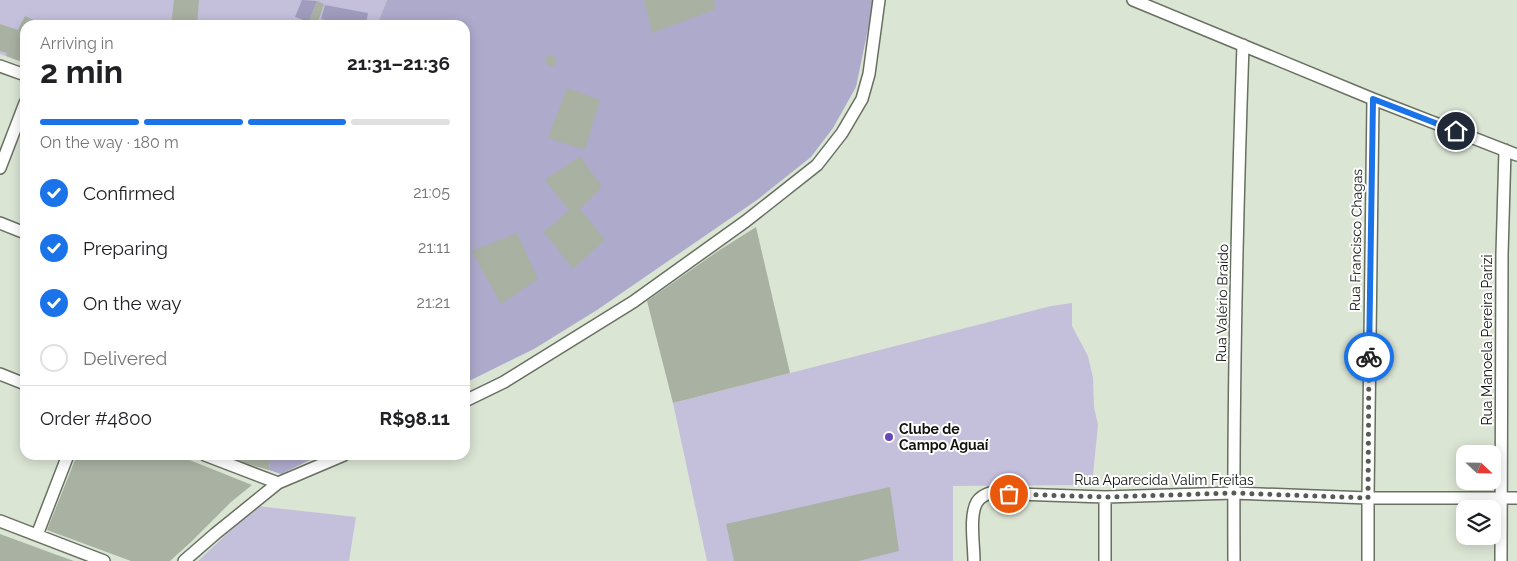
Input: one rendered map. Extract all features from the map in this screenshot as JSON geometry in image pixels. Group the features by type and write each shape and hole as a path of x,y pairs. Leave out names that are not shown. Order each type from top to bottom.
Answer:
{"street":[{"path":"470,399 504,382 634,302 746,221 817,165 842,133 862,99 869,74 879,0"},
{"path":"1133,0 1373,99 1517,154"},
{"name":"Rua Valério Braido","path":"1234,561 1239,166 1243,45"},
{"path":"0,66 20,73"},
{"name":"Rua Francisco Chagas","path":"1368,561 1373,99"},
{"path":"0,168 20,116"},
{"name":"Rua Manoela Pereira Parizi","path":"1501,561 1502,254 1506,150"},
{"path":"0,223 20,231"},
{"path":"0,374 20,382"},
{"path":"37,535 66,460"},
{"path":"218,460 278,484"},
{"path":"184,561 278,484 333,460"},
{"name":"Rua Aparecida Valim Freitas","path":"974,561 973,513 982,496 990,493 1105,497 1234,493 1368,498 1517,498"},
{"path":"1105,497 1106,561"},
{"path":"0,521 104,561"}],"shaded area":[{"path":"0,0 387,0 379,20 20,20 20,61 0,54"},
{"path":"302,0 317,1 310,20 295,17"},
{"path":"387,0 874,0 856,87 833,128 811,157 757,200 597,310 534,349 470,381 470,20 379,20"},
{"path":"325,5 368,13 367,20 321,19"},
{"name":"Clube de Campo Aguaí","path":"1072,303 1072,326 1088,356 1093,378 1094,407 1098,425 1092,485 953,486 953,561 707,561 673,403 1051,306"},
{"path":"270,460 310,460 281,474 269,470"},
{"path":"257,506 356,517 349,561 198,561"}],"building":[{"path":"174,0 199,0 197,20 172,20"},
{"path":"644,0 714,0 716,9 652,33"},
{"path":"317,1 324,4 319,20 310,20"},
{"path":"25,16 34,20 23,20"},
{"path":"0,24 18,30 20,26 20,61 6,56 7,53 0,51"},
{"path":"551,55 557,61 551,67 545,61"},
{"path":"567,88 600,100 585,150 548,138"},
{"path":"580,156 602,187 580,209 605,240 573,269 544,232 569,210 545,180"},
{"path":"756,227 790,373 673,403 647,301"},
{"path":"517,233 538,279 501,304 472,251"},
{"path":"75,460 190,460 252,485 231,502 170,561 131,561 47,530"},
{"path":"237,460 270,460 269,470"},
{"path":"890,487 899,551 859,561 734,561 726,524"},
{"path":"0,534 57,555 74,561 0,561"}],"way so far":[{"path":"1009,494 1105,497 1234,493 1368,498 1369,357"}],"place":[{"name":"Clube de Campo Aguaí","path":"889,437"}],"route":[{"path":"1369,357 1373,99 1456,131"}]}
